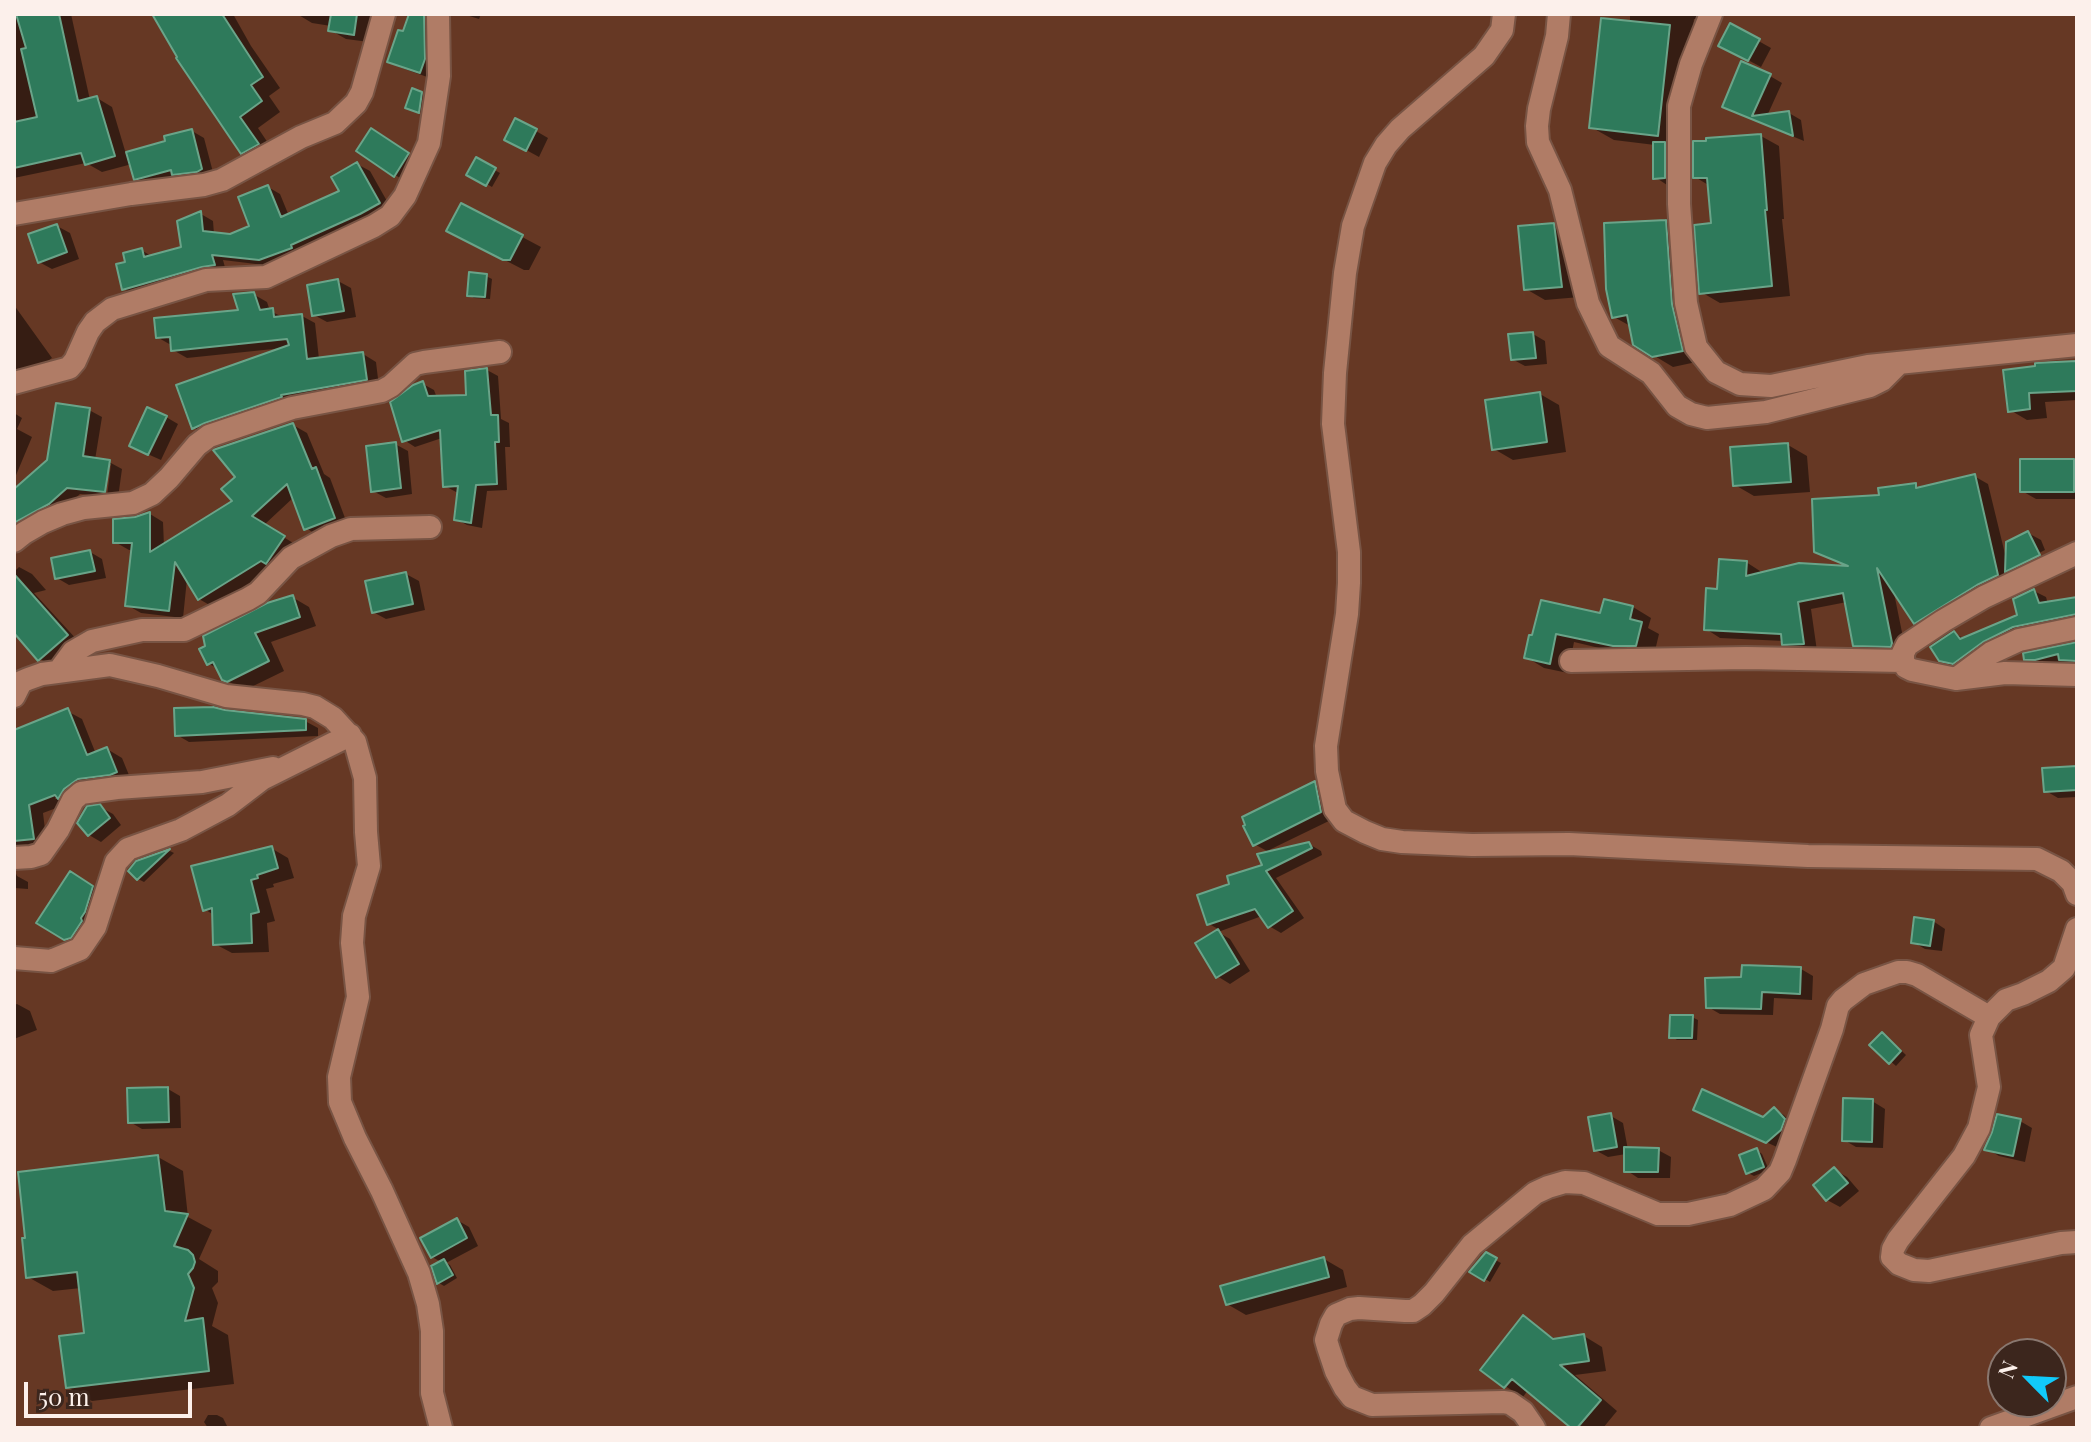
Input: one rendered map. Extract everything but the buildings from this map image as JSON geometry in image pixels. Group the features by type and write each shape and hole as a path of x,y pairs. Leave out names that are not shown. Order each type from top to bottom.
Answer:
{"street":[{"path":"14,214 222,180 301,137 335,123 356,103 362,92 384,14"},
{"path":"14,383 69,368 88,332 102,315 112,309 206,280 266,277 390,216 405,196 429,143 439,76 438,14"},
{"path":"1504,14 1502,30 1484,56 1400,129 1386,145 1375,163 1353,226 1345,273 1334,386 1333,424 1349,552 1347,614 1326,746 1327,771 1335,809 1344,821 1365,832 1402,842 1569,844 1808,856 2037,859 2061,871 2076,885"},
{"path":"1559,14 1557,36 1539,109 1538,142 1560,190 1588,303 1609,346 1651,373 1677,406 1707,418 1766,412 1870,386 1882,380 1899,363"},
{"path":"1711,14 1691,64 1679,106 1679,204 1686,303 1696,347 1716,372 1740,384 1771,386 1868,366 2077,345"},
{"path":"14,541 62,514 84,508 133,503 152,494 197,445 219,432 292,408 382,391 415,364 500,352"},
{"path":"59,671 73,652 92,641 142,630 184,630 248,599 258,593 291,558 342,531 430,527"},
{"path":"2077,553 1984,597 1907,645 1903,653 1906,667 1912,670 1956,679 2005,673 2077,675"},
{"path":"1956,679 1991,653 2019,640 2077,628"},
{"path":"1571,661 1746,658 1903,661"},
{"path":"14,696 21,682 42,674 110,665 226,696 303,704 326,713 355,742 365,778 369,866 354,916 352,943 358,997 339,1077 340,1102 419,1273 432,1331 432,1393 441,1428"},
{"path":"14,958 51,961 80,949 95,927 116,862 128,849 181,830 228,805 262,779 350,735"},
{"path":"14,858 41,854 73,800 81,793 202,782 289,765"},
{"path":"2077,929 2064,968 2049,981 2006,1000 1989,1017 1981,1035 1989,1087 1979,1128 1964,1156 1898,1240 1892,1257 1899,1264 1914,1270 1929,1271 2077,1242"},
{"path":"1534,1428 1523,1412 1510,1403 1372,1405 1352,1397 1336,1371 1328,1347 1326,1340 1331,1324 1336,1315 1350,1309 1413,1311 1434,1293 1472,1245 1535,1193 1557,1184 1584,1183 1658,1214 1688,1214 1730,1205 1764,1189 1780,1172 1785,1160 1838,1006 1864,984 1898,972 1907,972 1989,1017"},
{"path":"1991,1428 2077,1397"}]}
